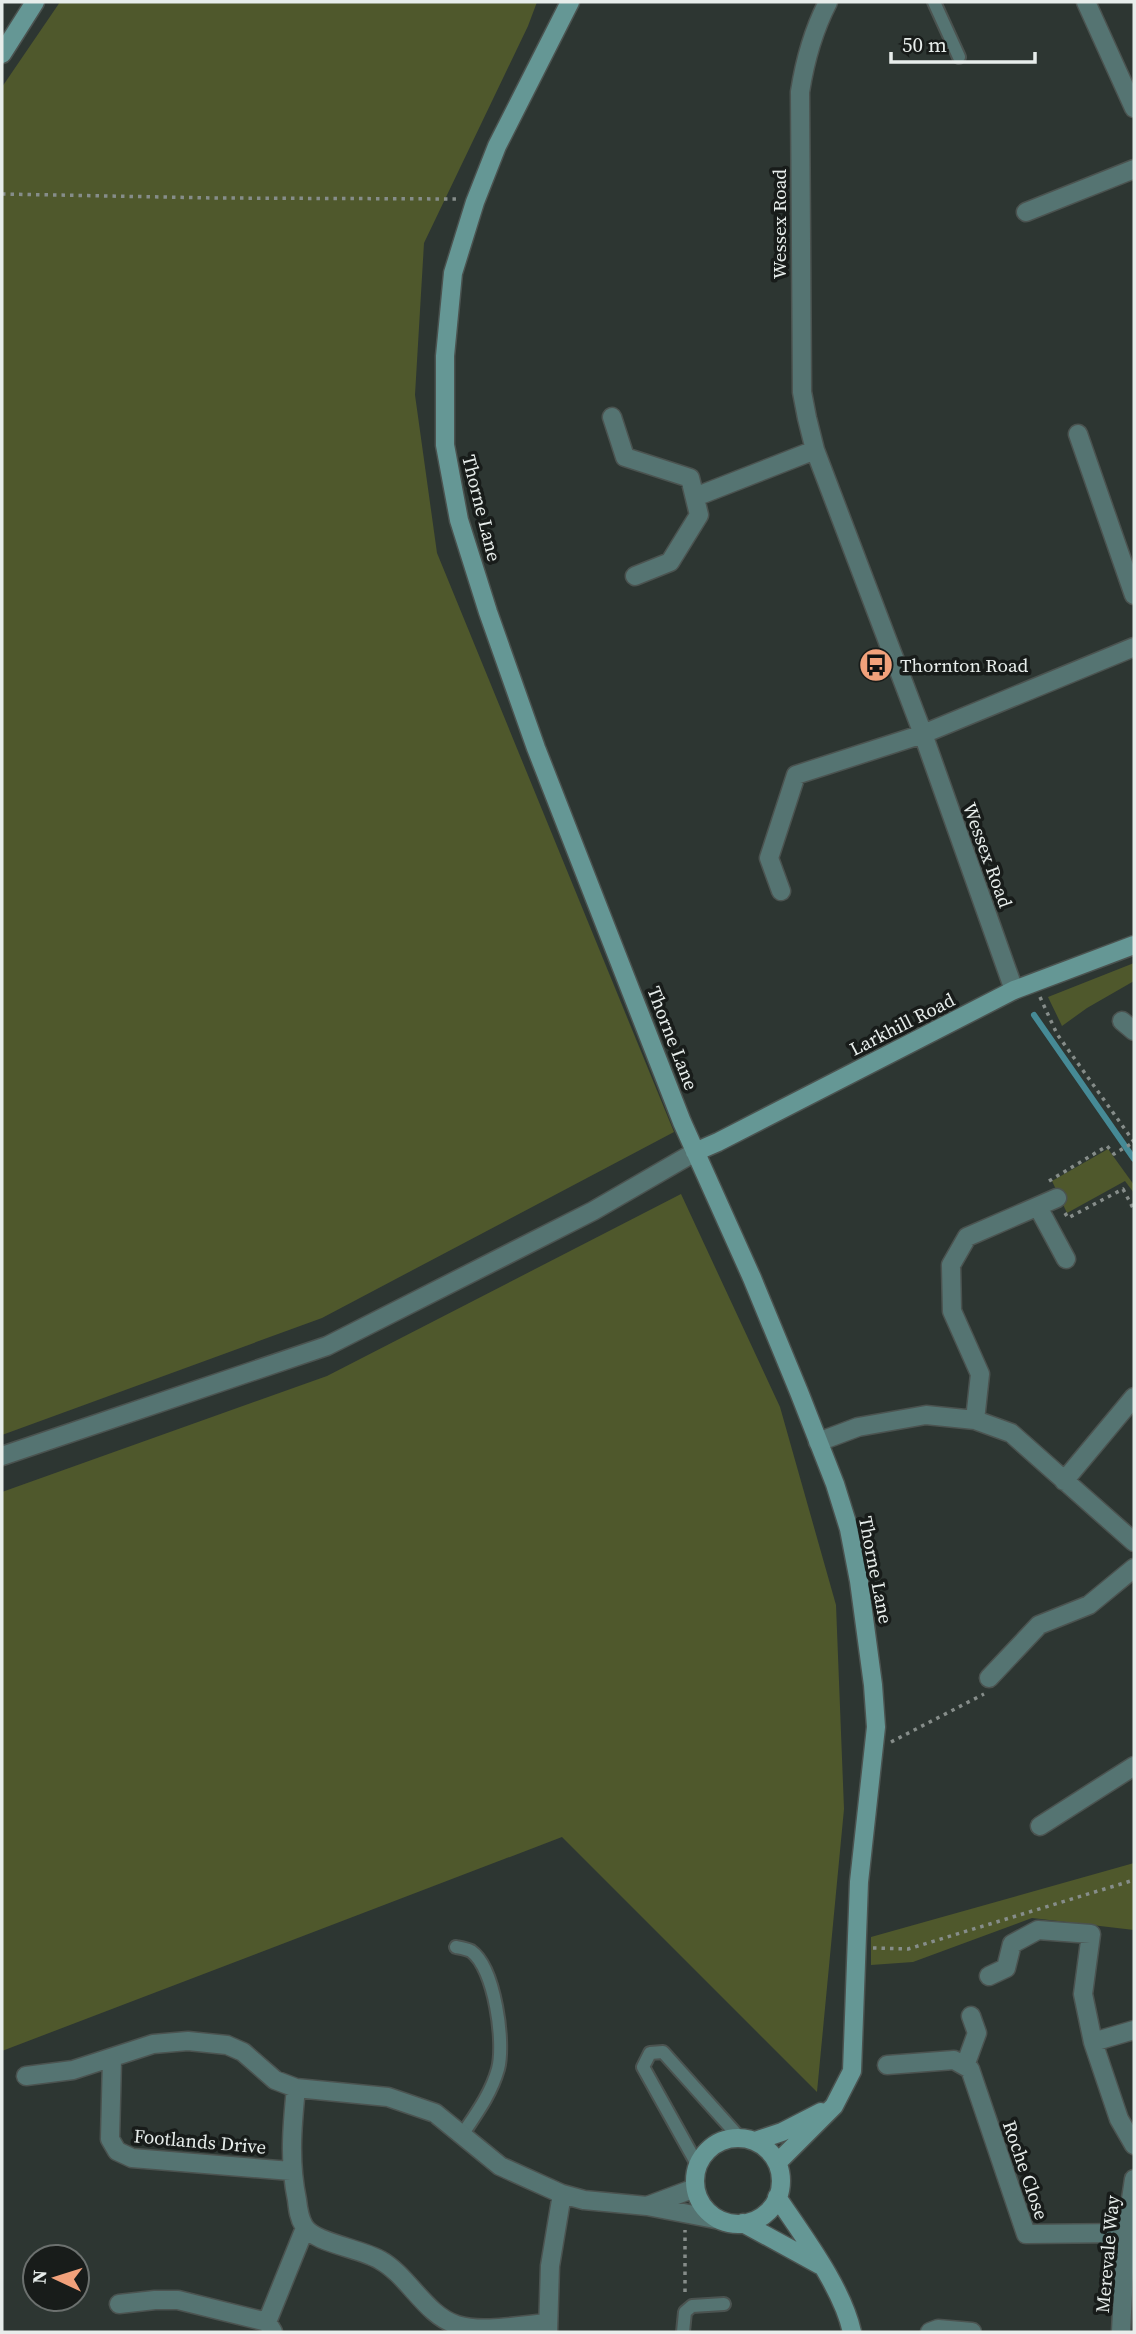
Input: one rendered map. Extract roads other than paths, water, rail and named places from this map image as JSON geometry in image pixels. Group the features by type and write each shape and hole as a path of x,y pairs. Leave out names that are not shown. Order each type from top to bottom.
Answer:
{"street":[{"path":"2,54 35,2"},
{"name":"Thorne Lane","path":"570,2 497,146 475,202 453,273 446,356 445,445 459,520 536,748 695,1152 778,1338 849,1530 859,1581 876,1727 859,1882 852,2071 834,2106 777,2163"},
{"name":"Wessex Road","path":"828,2 817,23 804,60 800,92 802,392 815,450 923,734 1014,990"},
{"path":"1086,2 1134,108"},
{"path":"1027,212 1134,169"},
{"path":"612,416 625,457 690,478 699,515 670,562 635,576"},
{"path":"1078,434 1134,595"},
{"path":"695,497 815,450"},
{"path":"781,891 769,858 796,775 923,734 1134,647"},
{"name":"Larkhill Road","path":"695,1152 1014,990 1134,945"},
{"path":"2,1456 327,1346 593,1211 695,1152"},
{"path":"975,1420 980,1374 952,1311 951,1265 967,1237 1057,1198"},
{"path":"1038,1207 1066,1259"},
{"path":"1064,1481 1134,1397"},
{"path":"818,1442 858,1427 926,1415 975,1420 1011,1433 1134,1542"},
{"path":"989,1678 1039,1625 1089,1605 1134,1568"},
{"path":"1040,1826 1134,1766"},
{"path":"989,1976 1006,1968 1012,1944 1038,1930 1091,1934 1083,1994 1093,2042 1119,2119 1134,2146"},
{"path":"887,2065 954,2060 965,2066 977,2033 971,2016"},
{"path":"1093,2042 1134,2030"},
{"path":"26,2076 73,2070 135,2049 171,2041 227,2045 243,2052 275,2080 296,2088 388,2097 435,2113 500,2166 562,2194 596,2202 647,2206 743,2223 823,2267"},
{"name":"Footlands Drive","path":"111,2059 110,2139 121,2155 291,2171"},
{"name":"Roche Close","path":"965,2066 970,2069 1026,2234 1126,2233"},
{"path":"296,2088 291,2171 300,2218 305,2228 321,2240 366,2253 394,2268 438,2315 454,2324 477,2328 548,2328 550,2266 562,2194"},
{"path":"720,2220 708,2212 695,2188 698,2164 712,2146 726,2139 747,2139 782,2132 834,2106"},
{"path":"743,2223 758,2219 769,2210 777,2197 780,2175 777,2163 764,2146 747,2139"},
{"name":"Merevale Way","path":"1121,2332 1130,2260 1126,2233 1134,2179"},
{"path":"647,2206 695,2188"},
{"path":"777,2197 823,2267 852,2332"},
{"path":"119,2304 178,2300 270,2327 305,2228"},
{"path":"930,2332 938,2329 972,2332"}],"lane":[{"path":"934,2 959,57"},
{"path":"456,1947 470,1950 484,1969 496,2007 501,2048 498,2068 488,2096 462,2136"},
{"path":"698,2164 643,2067 650,2053 663,2052 747,2139"},
{"path":"683,2332 685,2312 692,2306 724,2304"}],"waterway":[{"path":"1034,1015 1134,1159"}],"place":[{"name":"Thornton Road","path":"876,665"}]}
